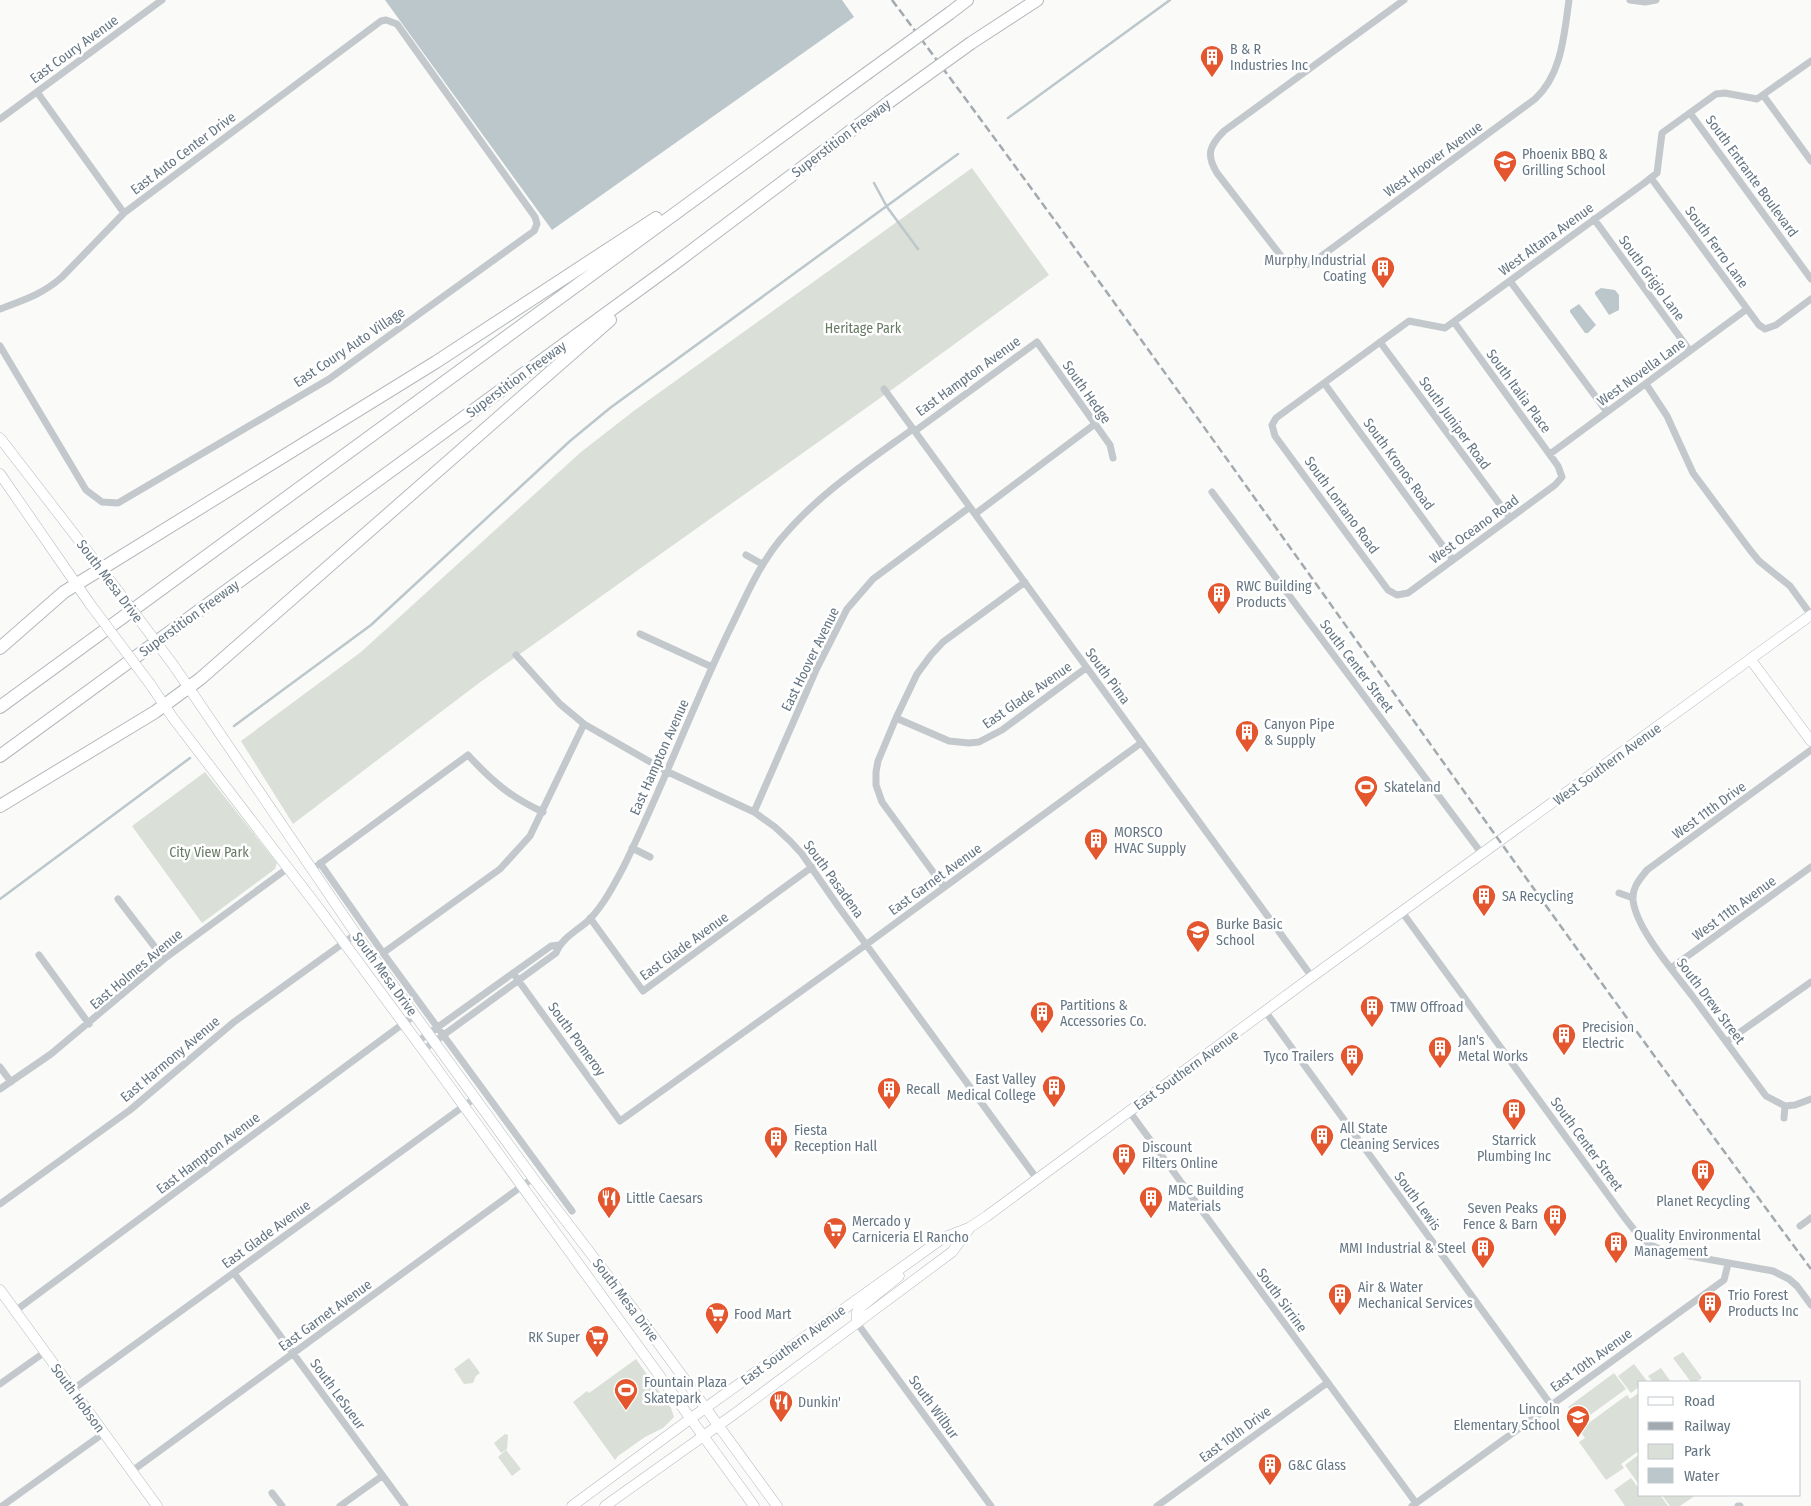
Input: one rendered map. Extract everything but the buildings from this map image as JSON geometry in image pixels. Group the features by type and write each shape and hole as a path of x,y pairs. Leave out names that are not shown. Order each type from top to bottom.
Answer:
{"highway":[{"path":"0,707 967,0"},
{"name":"Superstition Freeway","path":"0,756 674,264 889,102 1030,0"},
{"path":"971,43 1037,0"},
{"path":"0,648 64,592 436,362 781,136"},
{"path":"0,806 164,705 200,679 674,264"}],"main road":[{"name":"South Mesa Drive","path":"0,438 174,666 316,866 356,934 533,1178 637,1314 777,1506"},
{"name":"South Mesa Drive","path":"0,474 76,585 423,1050 754,1506"},
{"name":"West Southern Avenue","path":"1402,912 1811,615"},
{"path":"1751,660 1811,741"},
{"name":"East Southern Avenue","path":"572,1506 943,1238 970,1228 1402,912"},
{"name":"East Southern Avenue","path":"605,1506 718,1426 952,1252 970,1228"},
{"path":"857,1323 856,1312 902,1274 908,1263"},
{"name":"South Hobson","path":"0,1290 156,1506"},
{"path":"585,1506 593,1498 597,1488"}],"street":[{"name":"East Coury Avenue","path":"0,119 162,0"},
{"name":"West Hoover Avenue","path":"1404,0 1230,127 1216,140 1210,150 1211,163 1262,232 1283,259 1301,267 1312,263 1544,91 1555,72 1569,0"},
{"path":"1630,0 1645,2 1656,0"},
{"name":"East Auto Center Drive","path":"0,309 38,295 52,286 124,213 381,21 386,20"},
{"name":"East Coury Auto Village","path":"0,346 86,490 102,502 118,503 329,379 534,231 537,224 535,217 397,24 386,20"},
{"path":"1651,178 1657,174 1662,133 1716,94 1725,93 1757,99 1811,61"},
{"path":"37,92 124,213"},
{"path":"1763,95 1811,161"},
{"name":"South Entrante Boulevard","path":"1690,113 1811,279"},
{"name":"West Altana Avenue","path":"1272,425 1276,418 1409,321 1445,328 1651,178"},
{"name":"South Ferro Lane","path":"1651,178 1759,325 1766,328 1776,325 1811,299"},
{"name":"South Grigio Lane","path":"1594,219 1690,351"},
{"path":"1510,281 1607,412"},
{"name":"West Novella Lane","path":"1550,454 1747,309"},
{"name":"South Italia Place","path":"1454,322 1550,454 1562,476"},
{"name":"South Hedge","path":"1037,342 1110,445 1113,458"},
{"name":"East Hampton Avenue","path":"417,1042 443,1036 556,953 559,945 590,918 612,889 750,585 778,541 812,506 846,478 1037,342"},
{"name":"South Juniper Road","path":"1380,342 1510,518"},
{"name":"South Kronos Road","path":"1324,383 1453,560"},
{"path":"1646,384 1667,416 1693,474 1750,550 1790,586 1811,615"},
{"name":"South Pima","path":"884,390 1312,977"},
{"path":"975,514 1095,424"},
{"name":"South Lontano Road","path":"1272,425 1275,436 1388,590 1397,595"},
{"name":"West Oceano Road","path":"1397,595 1408,593 1555,485 1562,476"},
{"name":"South Center Street","path":"1212,492 1482,854"},
{"name":"East Hoover Avenue","path":"754,812 816,670 848,609 873,579 970,507"},
{"path":"746,555 762,564"},
{"path":"944,887 888,811 878,792 876,772 878,761 896,718 918,674 931,654 943,642 1025,582"},
{"path":"640,634 712,667"},
{"name":"South Pasadena","path":"516,655 560,704 584,724 666,771 754,812 790,841 812,868 1037,1179"},
{"name":"East Glade Avenue","path":"896,718 949,741 979,742 1002,730 1086,668"},
{"path":"383,953 500,869 530,836 584,724"},
{"name":"East Garnet Avenue","path":"620,1121 1141,744"},
{"name":"West 11th Drive","path":"1633,898 1635,886 1647,870 1811,750"},
{"path":"316,866 468,756 512,796 543,812"},
{"path":"632,848 650,857"},
{"name":"South Mesa Drive","path":"316,866 383,953 572,1211"},
{"name":"West 11th Avenue","path":"1671,968 1811,867"},
{"name":"East Holmes Avenue","path":"0,1090 89,1024 164,959 288,868"},
{"name":"East Glade Avenue","path":"590,918 643,991 812,868"},
{"path":"1619,894 1633,898"},
{"name":"South Drew Street","path":"1633,898 1641,925 1671,968 1766,1096 1785,1106"},
{"path":"118,900 164,959"},
{"name":"South Center Street","path":"1402,912 1638,1235 1647,1244 1657,1249 1728,1264 1765,1269 1782,1275 1797,1286 1811,1305"},
{"name":"East Harmony Avenue","path":"0,1204 130,1110 234,1022 356,934"},
{"name":"East Hampton Avenue","path":"423,1050 437,1027 551,946 559,945"},
{"path":"39,955 89,1024"},
{"name":"South Pomeroy","path":"513,973 620,1121"},
{"path":"1726,1042 1811,982"},
{"name":"South Lewis","path":"1265,1011 1551,1405"},
{"name":"East Hampton Avenue","path":"15,1311 415,1015"},
{"path":"0,1066 11,1082"},
{"name":"East Glade Avenue","path":"72,1390 475,1098"},
{"path":"1784,1118 1785,1106 1795,1105 1811,1099"},
{"name":"South Sirrine","path":"1129,1111 1327,1383 1418,1504"},
{"name":"East Garnet Avenue","path":"132,1471 533,1178"},
{"path":"1800,1226 1811,1218"},
{"name":"East 10th Avenue","path":"1418,1504 1724,1280 1728,1264"},
{"name":"South LeSueur","path":"234,1273 405,1506"},
{"name":"South Wilbur","path":"857,1323 991,1506"},
{"path":"0,1384 45,1352"},
{"name":"East 10th Drive","path":"1157,1506 1327,1383"},
{"path":"2,1506 104,1433"},
{"path":"340,1506 382,1476"},
{"path":"272,1493 282,1506"}],"green space":[{"name":"Heritage Park","path":"972,168 1049,275 897,386 479,683 293,824 241,741 361,652 581,452 635,410"},
{"name":"City View Park","path":"205,772 277,863 275,869 202,923 132,826"},
{"path":"1683,1352 1702,1378 1698,1381 1690,1381 1673,1358"},
{"path":"469,1358 480,1373 476,1376 473,1383 464,1384 454,1369"},
{"name":"Fountain Plaza Skatepark","path":"636,1359 671,1408 674,1417 663,1428 645,1437 615,1460 573,1402 587,1391 589,1393"},
{"path":"1634,1364 1647,1381 1638,1381 1638,1388 1631,1393 1618,1376"},
{"path":"1661,1368 1670,1381 1652,1381 1648,1376"},
{"path":"1614,1373 1626,1389 1579,1423 1568,1407"},
{"path":"1638,1393 1638,1451 1621,1464 1624,1468 1606,1480 1579,1442 1585,1438 1579,1430 1627,1395 1630,1399"},
{"path":"505,1434 508,1435 507,1449 501,1453 494,1443"},
{"path":"506,1450 521,1469 512,1476 498,1457"},
{"path":"1637,1456 1638,1457 1638,1483 1625,1465"},
{"path":"1631,1478 1638,1487 1638,1496 1661,1496 1668,1506 1625,1506 1614,1490"},
{"path":"1663,1496 1695,1496 1680,1506 1670,1506"}],"water":[{"path":"385,0 842,0 854,17 552,230"},
{"path":"1601,288 1615,290 1619,295 1619,310 1609,315 1595,294"},
{"path":"1579,304 1596,325 1588,333 1585,333 1570,312"}],"waterway":[{"path":"1008,118 1170,0"},
{"path":"234,726 371,625 570,441 610,408 958,154"},
{"path":"874,183 887,207 918,249"},
{"path":"0,899 190,758"}],"railway":[{"path":"892,0 1009,157 1580,953 1811,1269"}],"place":[{"name":"B & R Industries Inc","path":"1212,78"},
{"name":"Phoenix BBQ & Grilling School","path":"1505,183"},
{"name":"Murphy Industrial Coating","path":"1383,289"},
{"name":"RWC Building Products","path":"1219,615"},
{"name":"Canyon Pipe & Supply","path":"1247,753"},
{"name":"Skateland","path":"1366,808"},
{"name":"MORSCO HVAC Supply","path":"1096,861"},
{"name":"SA Recycling","path":"1484,917"},
{"name":"Burke Basic School","path":"1198,953"},
{"name":"TMW Offroad","path":"1372,1028"},
{"name":"Partitions & Accessories Co.","path":"1042,1034"},
{"name":"Precision Electric","path":"1564,1056"},
{"name":"Jan's Metal Works","path":"1440,1069"},
{"name":"Tyco Trailers","path":"1352,1077"},
{"name":"East Valley Medical College","path":"1054,1108"},
{"name":"Recall","path":"889,1110"},
{"name":"Starrick Plumbing Inc","path":"1514,1131"},
{"name":"All State Cleaning Services","path":"1322,1157"},
{"name":"Fiesta Reception Hall","path":"776,1159"},
{"name":"Discount Filters Online","path":"1124,1176"},
{"name":"Planet Recycling","path":"1703,1192"},
{"name":"Little Caesars","path":"609,1219"},
{"name":"MDC Building Materials","path":"1151,1219"},
{"name":"Seven Peaks Fence & Barn","path":"1555,1237"},
{"name":"Mercado y Carniceria El Rancho","path":"835,1250"},
{"name":"Quality Environmental Management","path":"1616,1264"},
{"name":"MMI Industrial & Steel","path":"1483,1269"},
{"name":"Air & Water Mechanical Services","path":"1340,1316"},
{"name":"Trio Forest Products Inc","path":"1710,1324"},
{"name":"Food Mart","path":"717,1335"},
{"name":"RK Super","path":"597,1358"},
{"name":"Fountain Plaza Skatepark","path":"626,1411"},
{"name":"Dunkin'","path":"781,1423"},
{"name":"Lincoln Elementary School","path":"1578,1438"},
{"name":"G&C Glass","path":"1270,1486"}]}
